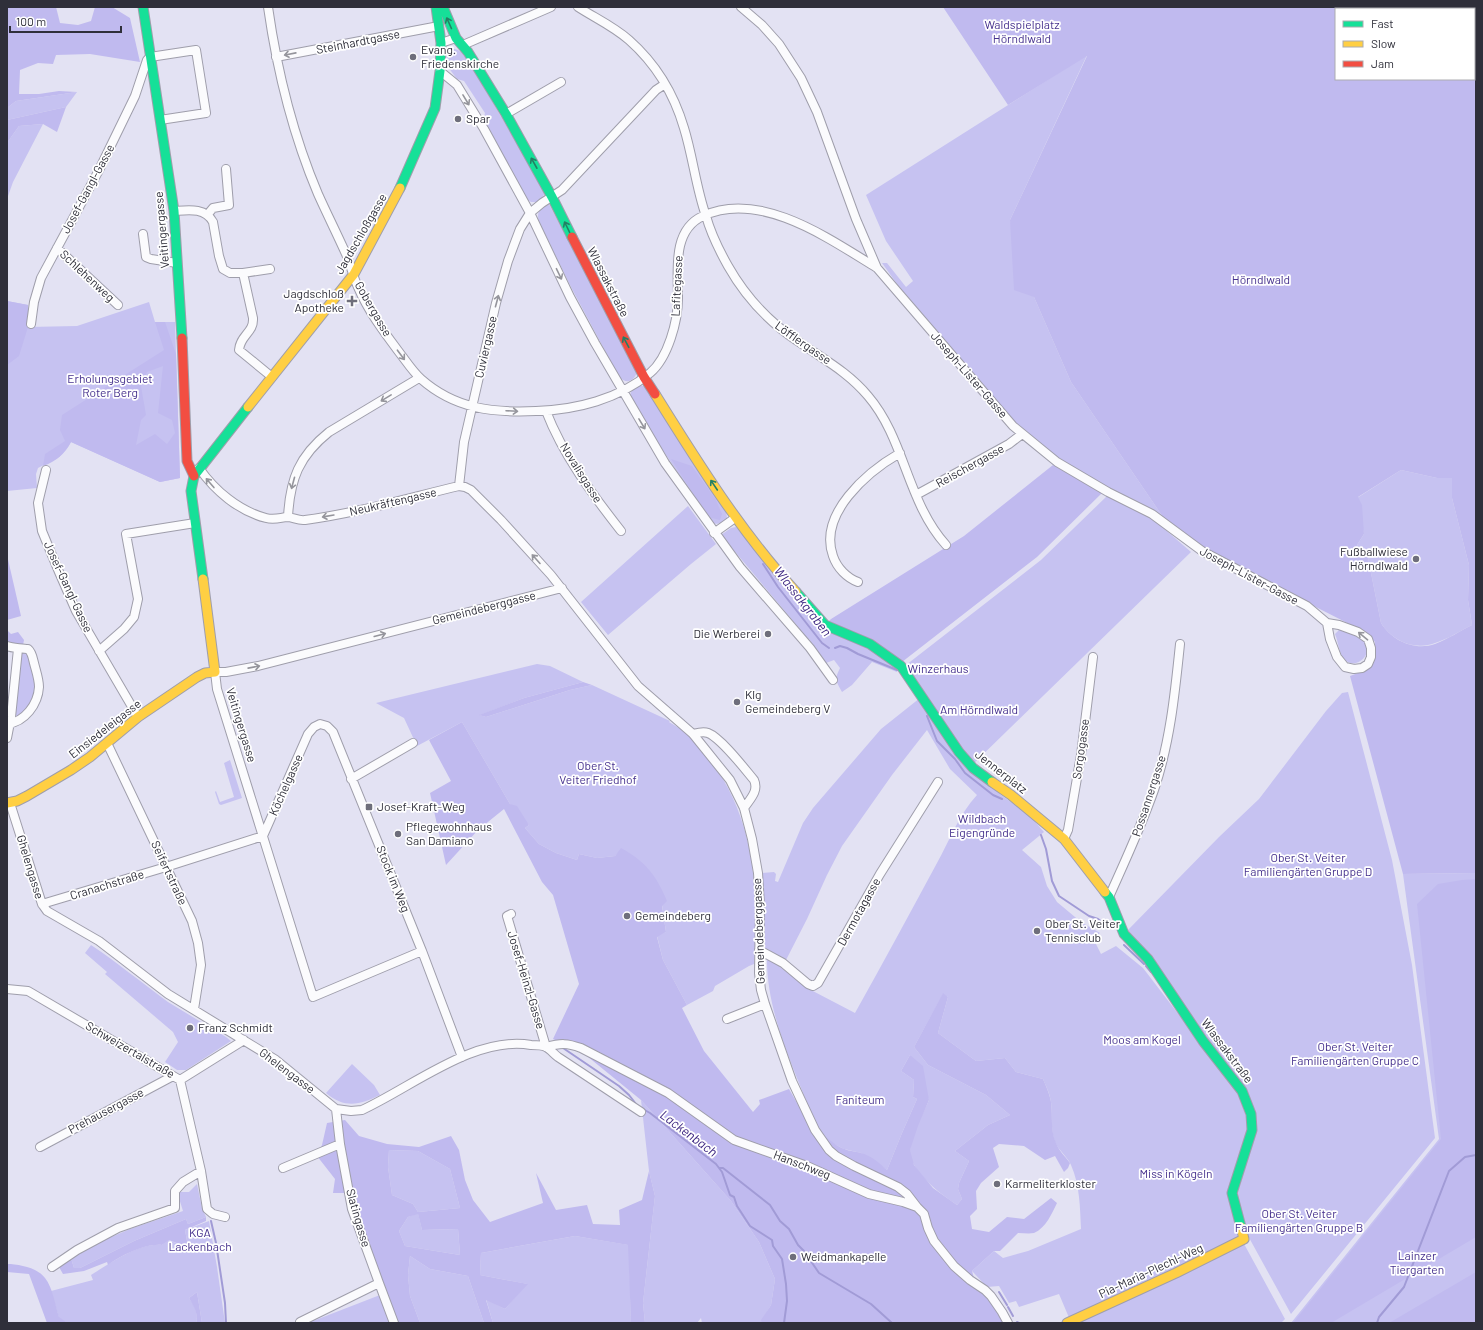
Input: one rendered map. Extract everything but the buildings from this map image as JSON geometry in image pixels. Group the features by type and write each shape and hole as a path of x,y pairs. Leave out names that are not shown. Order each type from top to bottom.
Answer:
{"street":[{"name":"Veitingergasse","path":"143,7 174,211 184,371 187,461 196,472 191,491 217,689 313,997 422,951"},
{"name":"Gobergasse","path":"268,7 276,57 291,116 312,177 348,258 357,286 370,311 385,334 420,378 448,397 462,404 472,407 524,412 546,411 589,404 622,391"},
{"name":"Jagdschloßgasse","path":"196,472 354,274 396,197 435,108 440,71 441,43 436,7"},
{"name":"Wlassakstraße","path":"443,7 456,38 463,45 506,114 552,197 594,282 644,377 686,444 736,518 777,572 824,625"},
{"path":"463,45 551,7"},
{"name":"Löfflergasse","path":"578,7 613,28 629,41 644,56 665,84 675,103 684,128 705,215 714,239 728,266 765,314 787,334 830,361 857,383 877,408 886,422 929,523 946,545"},
{"name":"Joseph-Lister-Gasse","path":"740,7 762,25 779,44 801,78 817,112 856,219 875,260 877,268 1022,434 1063,466 1108,492 1152,514 1202,551 1307,606 1327,623 1339,625 1358,632 1368,639 1372,648 1371,657 1368,664 1362,668 1354,669 1343,666 1337,657 1330,639 1327,623"},
{"name":"Steinhardtgasse","path":"276,57 439,26"},
{"path":"441,43 456,38"},
{"path":"150,57 196,50 206,113 160,120"},
{"name":"Josef-Gangl-Gasse","path":"31,324 34,302 41,278 98,172 135,96 147,60 150,57"},
{"path":"440,71 457,85 484,129 530,213 570,297 622,391 665,463 714,533 740,567 810,648 833,680"},
{"path":"506,114 561,82"},
{"path":"530,213 562,190 656,90 665,84"},
{"path":"208,214 213,208 230,205 226,168"},
{"name":"Lafitegasse","path":"644,377 652,372 658,363 671,339 675,325 678,300 678,258 683,236 694,222 705,215 735,209 764,212 782,217 814,230 877,268"},
{"path":"174,211 196,210 208,214 213,222 219,256 223,269 230,273 243,273 270,269"},
{"name":"Cuviergasse","path":"459,486 464,442 497,300 508,260 520,229 530,213"},
{"path":"143,234 146,257 177,263"},
{"name":"Schlehenweg","path":"57,248 118,305"},
{"path":"243,273 253,318 253,325 239,343 239,350 272,377"},
{"path":"622,391 644,377"},
{"path":"288,517 289,497 294,478 299,466 316,442 329,432 420,378"},
{"name":"Novalisgasse","path":"546,411 562,445 578,472 602,507 621,531"},
{"name":"Reischergasse","path":"916,495 1009,444 1022,434"},
{"path":"858,582 847,575 837,565 831,548 832,529 840,510 859,484 876,469 900,453"},
{"name":"Josef-Gangl-Gasse","path":"46,470 38,503 42,531 76,611 138,717"},
{"name":"Neukräftengasse","path":"196,472 216,489 246,510 259,516 272,519 288,517 298,520 309,520 357,511 459,486"},
{"path":"459,486 471,490 482,500 562,588"},
{"path":"714,533 736,518"},
{"path":"99,651 124,629 134,617 138,599 126,534 195,523"},
{"name":"Gemeindeberggasse","path":"215,672 226,672 258,666 562,588 638,686 693,734 730,780 744,808 758,872 760,905 759,973 765,1004 784,1056 789,1075 804,1104 810,1120 823,1142 836,1156 898,1187 918,1207"},
{"name":"Jennerplatz","path":"824,625 870,644 901,666 959,752 973,768 1011,795 1064,839 1109,897"},
{"name":"Possannergasse","path":"1109,897 1135,840 1154,789 1163,759 1171,718 1180,644"},
{"path":"7,646 18,649 28,649 37,673 39,688 37,697 27,714 16,722 8,724"},
{"path":"7,738 18,649"},
{"name":"Sorgogasse","path":"1064,839 1068,830 1081,755 1093,657"},
{"name":"Einsiedeleigasse","path":"9,803 27,796 90,758 138,717 196,677 205,673 215,672"},
{"name":"Stock im Weg","path":"308,734 314,727 320,724 327,726 333,732 422,951 462,1057"},
{"path":"693,734 705,732 713,736 734,756 754,780 755,791 744,808"},
{"name":"Köchelgasse","path":"263,836 308,734"},
{"name":"Seifertstraße","path":"107,743 192,921 198,943 201,965 194,1009"},
{"path":"351,779 413,743"},
{"name":"Dermotagasse","path":"760,950 783,963 808,984 813,986 818,984 880,874 938,782"},
{"name":"Ghelengasse","path":"9,803 42,904 47,911 99,941 168,994 276,1060 336,1109"},
{"name":"Cranachstraße","path":"42,904 263,836"},
{"name":"Wlassakstraße","path":"1109,897 1124,934 1148,958 1203,1041 1239,1086 1245,1098 1251,1114 1252,1130 1232,1193 1244,1239"},
{"name":"Josef-Heinzl-Gasse","path":"511,914 507,916 546,1047"},
{"name":"Schweizertalstraße","path":"7,989 28,991 176,1078 201,1171 204,1201 207,1209 212,1214 225,1217"},
{"path":"727,1019 765,1004"},
{"name":"Prehausergasse","path":"40,1147 176,1078 244,1040"},
{"path":"336,1109 351,1111 362,1110 480,1049 497,1045 524,1043 546,1047 558,1057 641,1112"},
{"name":"Hanschweg","path":"546,1047 558,1044 570,1044 581,1048 649,1082 734,1140 807,1166 869,1194 918,1207"},
{"name":"Slatingasse","path":"336,1109 340,1144 352,1209 394,1323"},
{"path":"283,1168 340,1144"},
{"path":"52,1267 77,1250 118,1228 175,1208 175,1191 183,1182 201,1171"},
{"path":"918,1207 924,1214 934,1242 954,1266 991,1296 1008,1323"},
{"name":"Pia-Maria-Plechl-Weg","path":"1067,1323 1164,1279 1244,1239"},
{"path":"300,1322 378,1283"}],"green space":[{"path":"7,7 56,7 60,23 78,25 91,21 95,7 112,7 130,18 140,62 90,54 56,55 53,64 38,63 20,70 19,94 39,94 59,91 77,92 16,101 7,108"},
{"name":"Hörndlwald","path":"943,7 1452,8 1335,8 1335,80 1475,80 1475,72 1476,74 1476,873 1403,874 1350,676 1366,670 1373,663 1375,642 1367,633 1215,556 1163,517 1071,382 1034,297 1014,290 1010,220 1087,56 1008,105","holes":["1401,470 1437,478 1452,478 1452,498 1469,565 1468,600 1472,625 1435,644 1427,646 1412,645 1405,643 1391,635 1381,623 1367,553 1360,553 1357,545 1364,534 1362,505 1358,497"]},
{"path":"451,48 458,50 465,55 544,190 544,195 538,202 531,202 527,199 483,121 485,113 464,81 457,79 448,67 446,54"},
{"path":"1087,55 1010,220 1034,297 1071,382 1163,517 1151,509 1107,487 1056,458 1015,422 897,284 882,263 887,263 906,287 913,281 886,241 866,195"},
{"path":"77,92 66,107 7,120 7,108 16,101"},
{"path":"66,107 57,132 43,124 19,126 7,143 7,120"},
{"path":"43,124 13,182 7,199 7,143 19,126"},
{"path":"549,204 637,372 634,378 630,381 624,381 619,377 572,289 539,222 538,213 543,207"},
{"name":"Erholungsgebiet Roter Berg","path":"7,301 28,305 28,327 77,326 149,302 155,322 175,322 180,478 160,482 71,442 61,456 38,468 36,474 37,488 7,491"},
{"path":"7,301 28,305 28,327 19,356 7,365"},
{"path":"155,322 165,322 176,354 180,478 160,482 71,442 60,457 43,466 45,454 65,441 60,430 62,415 164,350","holes":["163,366 158,413 172,420 175,433 167,444 155,434 136,445 141,420 146,415 141,386 147,372"]},
{"path":"639,385 646,387 726,510 727,518 722,523 715,524 711,522 632,402 631,392"},
{"path":"671,459 692,466 716,500 722,514 720,520 708,517"},
{"path":"1053,465 1102,493 1037,557 902,662 826,624 831,619 964,536"},
{"name":"Fußballwiese Hörndlwald","path":"1401,470 1437,478 1452,478 1452,498 1469,565 1468,600 1472,625 1445,639 1420,646 1405,643 1391,635 1381,623 1367,553 1360,553 1357,545 1364,534 1357,498"},
{"path":"1107,496 1153,519 1191,552 969,768 1001,795 1030,816 1044,832 1022,850 1041,867 1047,886 1057,902 1081,922 1100,933 1093,938 1101,954 1116,946 1143,968 1236,1089 1248,1121 1247,1135 1228,1193 1243,1242 1285,1319 1281,1323 1065,1323 1070,1320 1059,1294 1019,1307 1016,1301 1009,1303 999,1286 987,1287 972,1271 994,1251 1003,1258 1028,1251 1081,1229 1079,1197 1076,1180 1069,1162 1055,1142 1052,1107 1048,1090 1043,1079 1016,1072 1005,1058 976,1061 938,1033 948,997 943,994 914,1047 928,1065 986,1095 1010,1115 988,1125 955,1151 969,1161 959,1183 958,1189 962,1199 957,1205 943,1195 920,1174 911,1158 911,1144 929,1100 910,1055 901,1071 914,1080 913,1097 917,1099 887,1170 861,1153 844,1149 830,1142 820,1131 790,1061 776,1019 771,998 767,957 809,989 855,1013 965,810 977,795 950,769 927,730 892,775 842,846 786,960 765,948 762,873 774,872 776,874 775,881 778,882 803,823 813,808 881,729 925,694 906,665 1041,560"},
{"path":"688,506 716,544 608,635 581,602"},
{"path":"736,527 819,624 859,643 899,667 897,672 872,662 852,685 842,692 836,680 840,668 834,660 826,663 809,639 807,641 798,630 799,628 721,535 731,528"},
{"path":"7,555 21,616 7,620"},
{"path":"7,630 11,634 18,632 24,640 23,645 7,645"},
{"path":"1339,630 1362,639 1366,644 1368,649 1363,659 1359,662 1348,662 1343,658 1340,653 1335,634"},
{"path":"24,652 29,656 33,674 34,692 29,707 13,719 20,656"},
{"name":"Ober St. Veiter Friedhof","path":"537,664 550,666 583,682 524,698 480,715 486,717 570,690 592,685 670,721 669,722 684,732 701,749 721,776 734,801 744,827 754,881 756,937 754,964 715,986 713,991 687,1005 663,960 657,936 666,932 662,905 619,852 615,856 597,858 579,854 577,860 556,853 539,844 525,828 529,825 510,804 462,722 417,746 404,718 376,703"},
{"path":"583,682 592,685 570,690 486,717 479,715 524,698"},
{"path":"1348,692 1392,860 1412,965 1435,1138 1291,1314 1247,1234 1236,1199 1256,1128 1238,1079 1127,931 1219,837 1259,799 1326,711 1342,693"},
{"path":"462,722 510,804 517,806 529,825 525,828 539,844 556,853 577,860 579,854 597,858 615,856 621,848 644,864 654,876 667,901 662,906 666,932 657,937 663,960 687,1005 682,1008 704,1051 753,1112 760,1104 759,1100 789,1089 812,1129 820,1132 836,1145 869,1156 887,1170 917,1099 913,1097 914,1080 901,1071 910,1055 923,1066 929,1100 910,1150 914,1165 933,1188 957,1205 962,1199 958,1189 959,1183 969,1161 955,1151 988,1125 1010,1115 986,1095 928,1065 914,1047 943,993 948,997 938,1033 976,1061 1005,1058 1016,1072 1043,1079 1048,1090 1052,1107 1052,1128 1054,1138 1059,1149 1070,1163 1068,1168 1064,1172 1055,1156 1045,1160 1024,1146 999,1144 993,1148 999,1167 981,1183 976,1191 977,1209 970,1216 972,1229 989,1232 1007,1217 1024,1219 1051,1198 1057,1203 1042,1228 1034,1233 1018,1233 1000,1251 994,1251 972,1271 974,1278 998,1310 1004,1323 762,1323 761,1320 771,1305 775,1279 759,1242 731,1201 641,1100 582,1052 553,1039 579,984 553,895 542,882 504,809 478,830 446,865 430,793 451,781 429,740"},
{"path":"230,760 242,798 221,805 219,804 216,791 220,802 234,797 224,763"},
{"name":"Lainzer Tiergarten","path":"1476,873 1476,1323 1291,1323 1439,1139 1403,874"},
{"name":"Lainzer Tiergarten","path":"1476,879 1476,1237 1331,1323 1293,1323 1441,1139 1417,904 1438,884"},
{"path":"91,945 168,1002 231,1041 186,1070 177,1070 165,1062 178,1042 173,1032 105,974 107,972 85,953"},
{"path":"352,1064 374,1085 380,1095 366,1101 353,1104 340,1101 326,1093"},
{"path":"641,1100 731,1201 759,1242 775,1279 771,1305 762,1320 762,1323 702,1323 701,1318 697,1323 645,1323 643,1303 655,1196 649,1171"},
{"path":"345,1120 359,1136 387,1144 419,1147 451,1136 459,1150 465,1180 473,1200 490,1222 543,1203 536,1173 556,1210 587,1205 593,1224 620,1225 619,1210 642,1200 649,1171 655,1196 643,1303 645,1323 631,1323 628,1245 575,1236 481,1253 480,1275 528,1284 505,1309 486,1300 493,1323 484,1323 468,1276 430,1269 410,1256 408,1275 410,1296 420,1323 393,1323 365,1251 345,1193 333,1193 335,1179 317,1156 322,1145 327,1123","holes":["389,1150 418,1151 450,1169 460,1208 418,1212 413,1204 392,1195 388,1167","418,1214 422,1230 458,1229 460,1255 405,1246 399,1231 408,1217"]},
{"path":"389,1150 418,1151 450,1169 460,1208 418,1212 413,1204 392,1195 388,1167"},
{"path":"197,1184 202,1208 206,1217 188,1224 186,1219 134,1241 80,1268 74,1268 71,1258 102,1241 130,1229 183,1211 177,1192 189,1192"},
{"path":"418,1213 422,1230 458,1229 460,1255 405,1246 399,1231 408,1217"},
{"path":"206,1217 206,1221 185,1230 189,1252 184,1246 169,1240 162,1245 149,1246 134,1250 108,1265 107,1262 84,1271 63,1274 59,1267 71,1258 74,1268 80,1268 134,1241 186,1219 188,1224"},
{"name":"KGA Lackenbach","path":"209,1221 225,1323 202,1323 197,1292 189,1298 196,1313 196,1323 68,1323 59,1318 51,1291 93,1280 91,1275 125,1254 144,1247 162,1245 168,1240 184,1246 189,1251 185,1230"},
{"path":"575,1236 629,1245 631,1323 493,1323 486,1299 505,1309 527,1284 480,1275 481,1253"},
{"path":"410,1256 430,1269 468,1276 484,1323 420,1323 410,1296 408,1275"},
{"path":"7,1264 28,1267 42,1275 48,1282 54,1297 59,1317 68,1323 47,1323 29,1274 7,1272"},
{"path":"1476,1272 1476,1323 1389,1323"},
{"path":"197,1292 202,1323 196,1323 196,1313 189,1298"},
{"path":"380,1295 393,1323 305,1323 313,1321"}],"waterway":[{"name":"Wlassakgraben","path":"763,564 778,587 822,643 829,648"},
{"name":"Wlassakgraben","path":"835,648 840,646 847,648 897,670"},
{"name":"Wlassakgraben","path":"927,716 937,741 955,759 965,773 993,795 1002,799"},
{"name":"Wlassakgraben","path":"1041,835 1046,849 1052,881 1059,896 1089,916 1098,919 1106,925"},
{"name":"Wlassakgraben","path":"1124,945 1144,964"},
{"name":"Wlassakgraben","path":"1146,966 1151,972"},
{"name":"Lackenbach","path":"563,1048 619,1086 636,1104"},
{"name":"Lackenbach","path":"641,1108 650,1113 716,1164 722,1172 730,1195 734,1197 737,1206 750,1226 772,1240 773,1246 782,1259 786,1284 787,1301 784,1323"},
{"path":"1377,1323 1379,1317 1404,1287 1449,1171 1465,1157 1476,1155"},
{"path":"720,1168 723,1168 770,1205 780,1221 789,1229 798,1245 819,1273 871,1304 892,1323"},
{"path":"211,1221 216,1243 225,1303 226,1323"},
{"path":"999,1292 1007,1305"},
{"path":"1008,1307 1013,1316"}],"traffic: fast":[{"path":"143,7 174,211 182,338"},
{"path":"400,188 435,108 440,71 441,43 436,7"},
{"path":"443,7 456,38 468,52 506,114 552,197 572,237"},
{"path":"203,579 191,491 194,476 248,407"},
{"path":"796,592 825,625 870,644 901,666 959,752 973,768 992,782"},
{"path":"1105,892 1109,897 1124,934 1148,959 1203,1041 1242,1091 1251,1114 1252,1130 1232,1193 1241,1227"}],"traffic: slow":[{"path":"248,407 354,274 400,188"},
{"path":"655,394 721,496 757,545 796,592"},
{"path":"7,803 17,801 27,796 71,770 90,757 138,717 197,677 205,673 215,672 203,579"},
{"path":"992,782 1011,795 1064,839 1105,892"},
{"path":"1067,1323 1176,1273 1244,1239 1241,1227"}],"traffic: jam":[{"path":"572,237 644,377 655,394"},
{"path":"182,338 187,461 194,476"}],"place":[{"name":"Evang. Friedenskirche","path":"413,57"},
{"name":"Spar","path":"458,119"},
{"name":"Jagdschloß Apotheke","path":"352,301"},
{"name":"Fußballwiese Hörndlwald","path":"1416,559"},
{"name":"Die Werberei","path":"768,634"},
{"name":"Klg Gemeindeberg V","path":"737,702"},
{"name":"Josef-Kraft-Weg","path":"369,807"},
{"name":"Pflegewohnhaus San Damiano","path":"398,834"},
{"name":"Gemeindeberg","path":"627,916"},
{"name":"Ober St. Veiter Tennisclub","path":"1037,931"},
{"name":"Franz Schmidt","path":"190,1028"},
{"name":"Karmeliterkloster","path":"997,1184"},
{"name":"Weidmankapelle","path":"793,1257"}],"park label":[{"name":"Waldspielplatz Hörndlwald","path":"1022,32"},
{"name":"Winzerhaus","path":"938,669"},
{"name":"Am Hörndlwald","path":"979,710"},
{"name":"Wildbach Eigengründe","path":"982,826"},
{"name":"Ober St. Veiter Familiengärten Gruppe D","path":"1308,865"},
{"name":"Moos am Kogel","path":"1142,1040"},
{"name":"Ober St. Veiter Familiengärten Gruppe C","path":"1355,1054"},
{"name":"Faniteum","path":"860,1100"},
{"name":"Miss in Kögeln","path":"1176,1174"},
{"name":"Ober St. Veiter Familiengärten Gruppe B","path":"1299,1221"}]}
